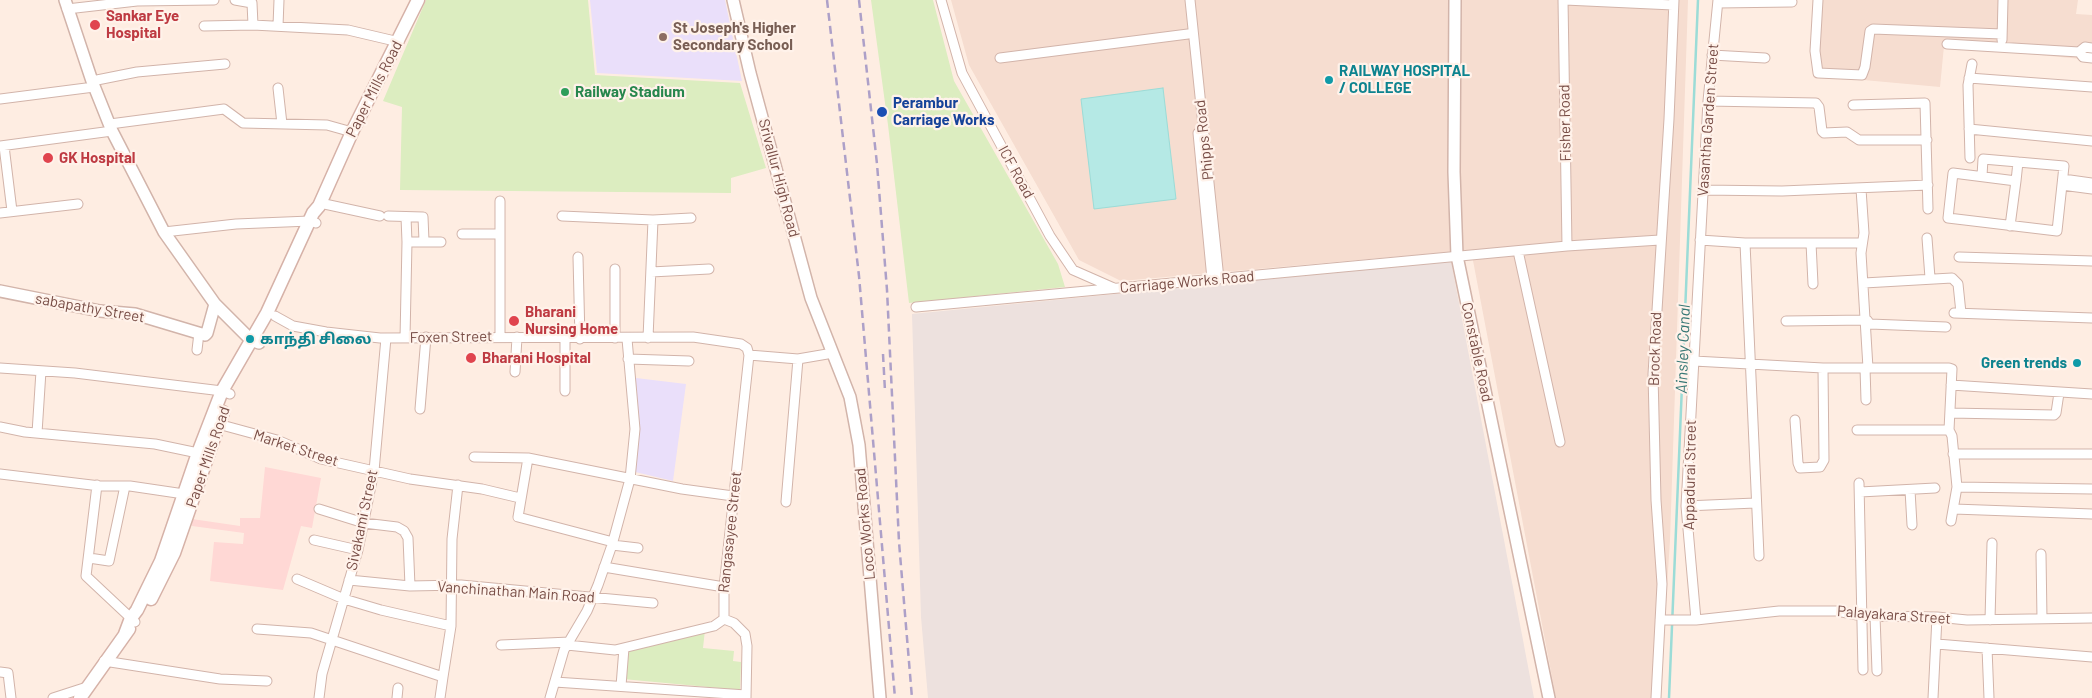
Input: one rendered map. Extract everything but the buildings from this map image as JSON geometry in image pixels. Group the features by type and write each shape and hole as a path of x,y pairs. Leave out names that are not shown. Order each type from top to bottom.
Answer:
{"main road":[{"name":"Paper Mills Road","path":"255,342 267,313 313,222 319,215 319,204 352,132 418,0"},
{"name":"Paper Mills Road","path":"133,620 143,613 160,584 170,560 218,424 226,390 255,342 275,316 313,222"},
{"path":"84,693 125,634 161,562 198,454 226,390"}],"street":[{"path":"214,0 66,4 93,84 111,128 164,232 215,304 255,342"},
{"path":"235,0 252,3 253,25"},
{"path":"278,0 278,26"},
{"name":"Srivallur High Road","path":"733,0 750,74 811,298 833,353"},
{"name":"ICF Road","path":"941,0 962,73 1050,236 1073,270 1114,289"},
{"name":"Phipps Road","path":"1185,0 1216,279"},
{"name":"Phipps Road","path":"1190,0 1216,279"},
{"name":"Constable Road","path":"1455,0 1454,172 1457,256 1549,698"},
{"path":"1564,0 1674,2"},
{"name":"Fisher Road","path":"1564,0 1567,246"},
{"path":"1818,0 1816,51 1818,73 1862,75 1865,67 1870,31 1873,29 2002,34"},
{"path":"2001,47 2003,0"},
{"name":"Brock Road","path":"1656,698 1662,584 1656,500 1653,374 1669,119 1674,2"},
{"path":"1718,2 1792,2"},
{"name":"Vasantha Garden Street","path":"1700,240 1708,101 1718,2"},
{"path":"204,26 253,25 348,30 398,42"},
{"path":"1000,58 1188,34"},
{"path":"1947,44 2078,52 2085,47 2092,48"},
{"path":"2078,52 2083,57 2092,58"},
{"path":"1712,55 1765,58"},
{"path":"0,99 93,84 137,72 225,64"},
{"path":"1970,158 1968,85 1972,64"},
{"path":"1969,78 2092,87"},
{"path":"278,88 282,124"},
{"path":"1708,101 1816,103 1819,107 1822,131 1824,133 1847,132 1859,140 1927,140"},
{"path":"1853,105 1925,103 1928,210"},
{"path":"12,212 2,146 224,109 243,123 327,125 352,132"},
{"path":"1969,129 2092,141"},
{"path":"1982,176 1983,159 2064,166 2057,231 1948,218 1953,173 2016,181"},
{"path":"2010,226 2018,162"},
{"path":"2062,182 2092,183"},
{"path":"2062,182 2092,189"},
{"path":"1703,190 1782,191 1928,185"},
{"path":"1861,189 1867,320 1866,400"},
{"path":"500,201 500,336"},
{"path":"0,212 78,204"},
{"path":"319,204 384,216 423,217 424,241"},
{"path":"405,338 406,216"},
{"path":"562,216 653,220 691,218"},
{"path":"648,338 653,220"},
{"path":"164,232 236,224 313,222"},
{"path":"462,234 499,234"},
{"path":"1927,238 1930,278"},
{"path":"1457,256 1660,240"},
{"path":"1700,240 1744,243 1862,243"},
{"name":"Appadurai Street","path":"1696,620 1686,506 1700,240"},
{"path":"407,242 441,242"},
{"path":"1744,243 1759,556"},
{"path":"1811,243 1813,284"},
{"path":"1518,251 1560,442"},
{"name":"Carriage Works Road","path":"916,307 1457,256"},
{"path":"578,257 580,339"},
{"path":"1959,257 2092,261"},
{"path":"614,338 615,268"},
{"path":"651,272 709,269"},
{"path":"1864,283 1952,278 1958,284 1957,313 2092,318"},
{"name":"sabapathy Street","path":"0,291 100,311 135,314 199,333"},
{"path":"197,350 199,333 207,334 215,304"},
{"name":"Foxen Street","path":"275,316 293,326 301,328 386,338 500,336 628,339 693,337 741,344 746,348 749,355 798,359 833,353"},
{"path":"1786,321 1867,320 1870,324 1946,327"},
{"path":"420,409 426,337"},
{"path":"515,372 517,337"},
{"name":"Sivakami Street","path":"319,698 322,674 358,550 374,471 386,338"},
{"path":"565,391 566,339"},
{"path":"550,698 559,664 593,597 604,567 630,479 635,429 628,359 628,339"},
{"name":"Loco Works Road","path":"833,353 850,397 858,446 880,698"},
{"name":"Rangasayee Street","path":"724,619 724,587 749,355"},
{"path":"628,359 689,361"},
{"path":"786,502 798,359"},
{"path":"1694,361 1823,368 1949,368 1952,372 1949,430 1954,454 1956,487 1951,522"},
{"path":"0,368 75,373 226,390"},
{"path":"1795,420 1800,468 1820,467 1824,460 1823,368"},
{"path":"37,433 41,371"},
{"path":"1952,385 2092,394"},
{"path":"1950,412 2054,416 2059,393"},
{"name":"Market Street","path":"218,424 277,440 321,459 410,479 458,485 520,498"},
{"path":"0,427 37,433 154,444 198,454"},
{"path":"1857,430 1949,430"},
{"path":"1954,454 2092,454"},
{"path":"474,457 528,458 682,489 733,496"},
{"path":"528,458 517,514 519,518 612,543 638,548"},
{"path":"0,474 97,486 125,486 184,494"},
{"path":"440,698 451,626 453,586 452,544 458,485"},
{"path":"97,486 86,576 133,620"},
{"path":"89,558 109,561 125,486"},
{"path":"1863,670 1859,487 1910,490 1935,488"},
{"path":"1956,487 2092,489"},
{"path":"1910,490 1912,525"},
{"path":"1686,506 1755,503"},
{"path":"319,509 364,523 396,527 404,531 408,538 410,586"},
{"path":"1954,509 2092,514"},
{"path":"314,540 358,550"},
{"path":"1990,620 1992,543"},
{"path":"2041,554 2042,619"},
{"path":"604,567 724,587"},
{"path":"297,579 344,599 381,610 451,626"},
{"name":"Vanchinathan Main Road","path":"349,580 410,586 453,586 653,603"},
{"name":"Palayakara Street","path":"1660,620 1696,620 1779,611 1837,611 1862,616 1938,617 1967,620 2092,618"},
{"path":"1875,616 1877,671"},
{"path":"1933,698 1938,617"},
{"path":"500,645 568,644 615,650 714,626 724,619 734,622 745,634 747,646 746,697 555,682"},
{"path":"257,629 311,633 443,677"},
{"path":"1937,644 2092,657"},
{"path":"620,686 624,648"},
{"path":"1987,648 1989,698"},
{"path":"104,662 220,679 267,681"},
{"path":"0,672 8,673 11,698"},
{"path":"396,698 398,688"},
{"path":"53,698 84,693"}],"shaded area":[{"name":"St Joseph's Higher Secondary School","path":"590,0 725,0 742,81 597,73"},
{"path":"951,0 1688,0 1670,540 1660,698 1556,698 1471,250 1121,281 1079,260 969,65"},
{"path":"1816,0 2078,0 2076,14 2092,15 2092,60 1944,46 1940,87 1820,76"},
{"path":"1451,261 1534,698 928,698 921,617 912,314"},
{"path":"636,378 686,384 673,481 627,470"},
{"path":"265,467 321,478 312,528 301,526 283,590 210,581 214,542 243,544 244,533 192,526 192,519 240,526 240,518 260,518"}],"green space":[{"name":"Railway Stadium","path":"426,0 588,0 595,75 740,83 766,168 731,178 731,193 400,190 402,107 383,101"},
{"path":"871,0 933,0 954,81 1058,264 1065,287 909,303"},
{"path":"705,630 703,648 734,651 733,661 741,662 740,690 623,679 625,652"}],"water":[{"path":"1163,88 1176,199 1094,209 1081,99"}],"waterway":[{"name":"Ainsley Canal","path":"1669,698 1698,0"}],"railway":[{"path":"827,0 859,276 895,698"},
{"path":"859,0 877,164 887,290 899,542 912,698"},
{"path":"883,354 885,391"}],"place":[{"name":"Sankar Eye Hospital","path":"95,25"},
{"name":"St Joseph's Higher Secondary School","path":"663,37"},
{"name":"RAILWAY HOSPITAL / COLLEGE","path":"1329,80"},
{"name":"Railway Stadium","path":"565,92"},
{"name":"Perambur Carriage Works","path":"882,112"},
{"name":"GK Hospital","path":"48,158"},
{"name":"Bharani Nursing Home","path":"514,321"},
{"name":"காந்தி சிலை","path":"250,339"},
{"name":"Bharani Hospital","path":"471,358"},
{"name":"Green trends","path":"2077,363"}]}
